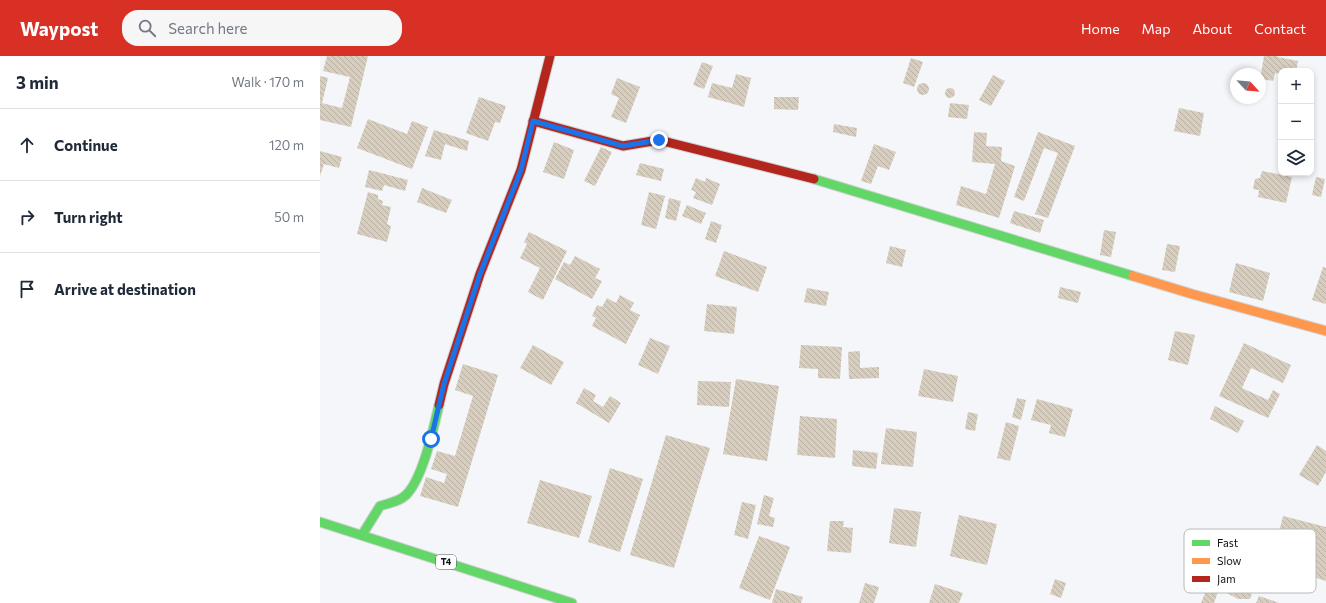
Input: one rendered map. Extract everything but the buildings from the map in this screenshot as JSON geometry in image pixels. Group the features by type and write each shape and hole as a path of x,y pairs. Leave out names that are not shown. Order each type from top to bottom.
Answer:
{"main road":[{"path":"362,535 380,506 399,500 406,495 416,480 431,439 444,384 480,274 521,170 550,56"},
{"path":"533,121 623,146 659,140 818,180 1192,294 1326,331"},
{"name":"T4","path":"320,522 572,603"}],"traffic: fast":[{"path":"814,179 1133,276"},
{"path":"362,535 380,506 400,499 406,495 412,487 427,453 439,405"},
{"path":"320,522 572,603"}],"traffic: slow":[{"path":"1133,276 1326,331"}],"traffic: jam":[{"path":"439,405 444,384 480,274 521,170 550,56"},
{"path":"533,121 623,146 659,140 814,179"}],"route":[{"path":"431,439 444,384 480,274 521,170 533,121 623,146 659,140"}]}
